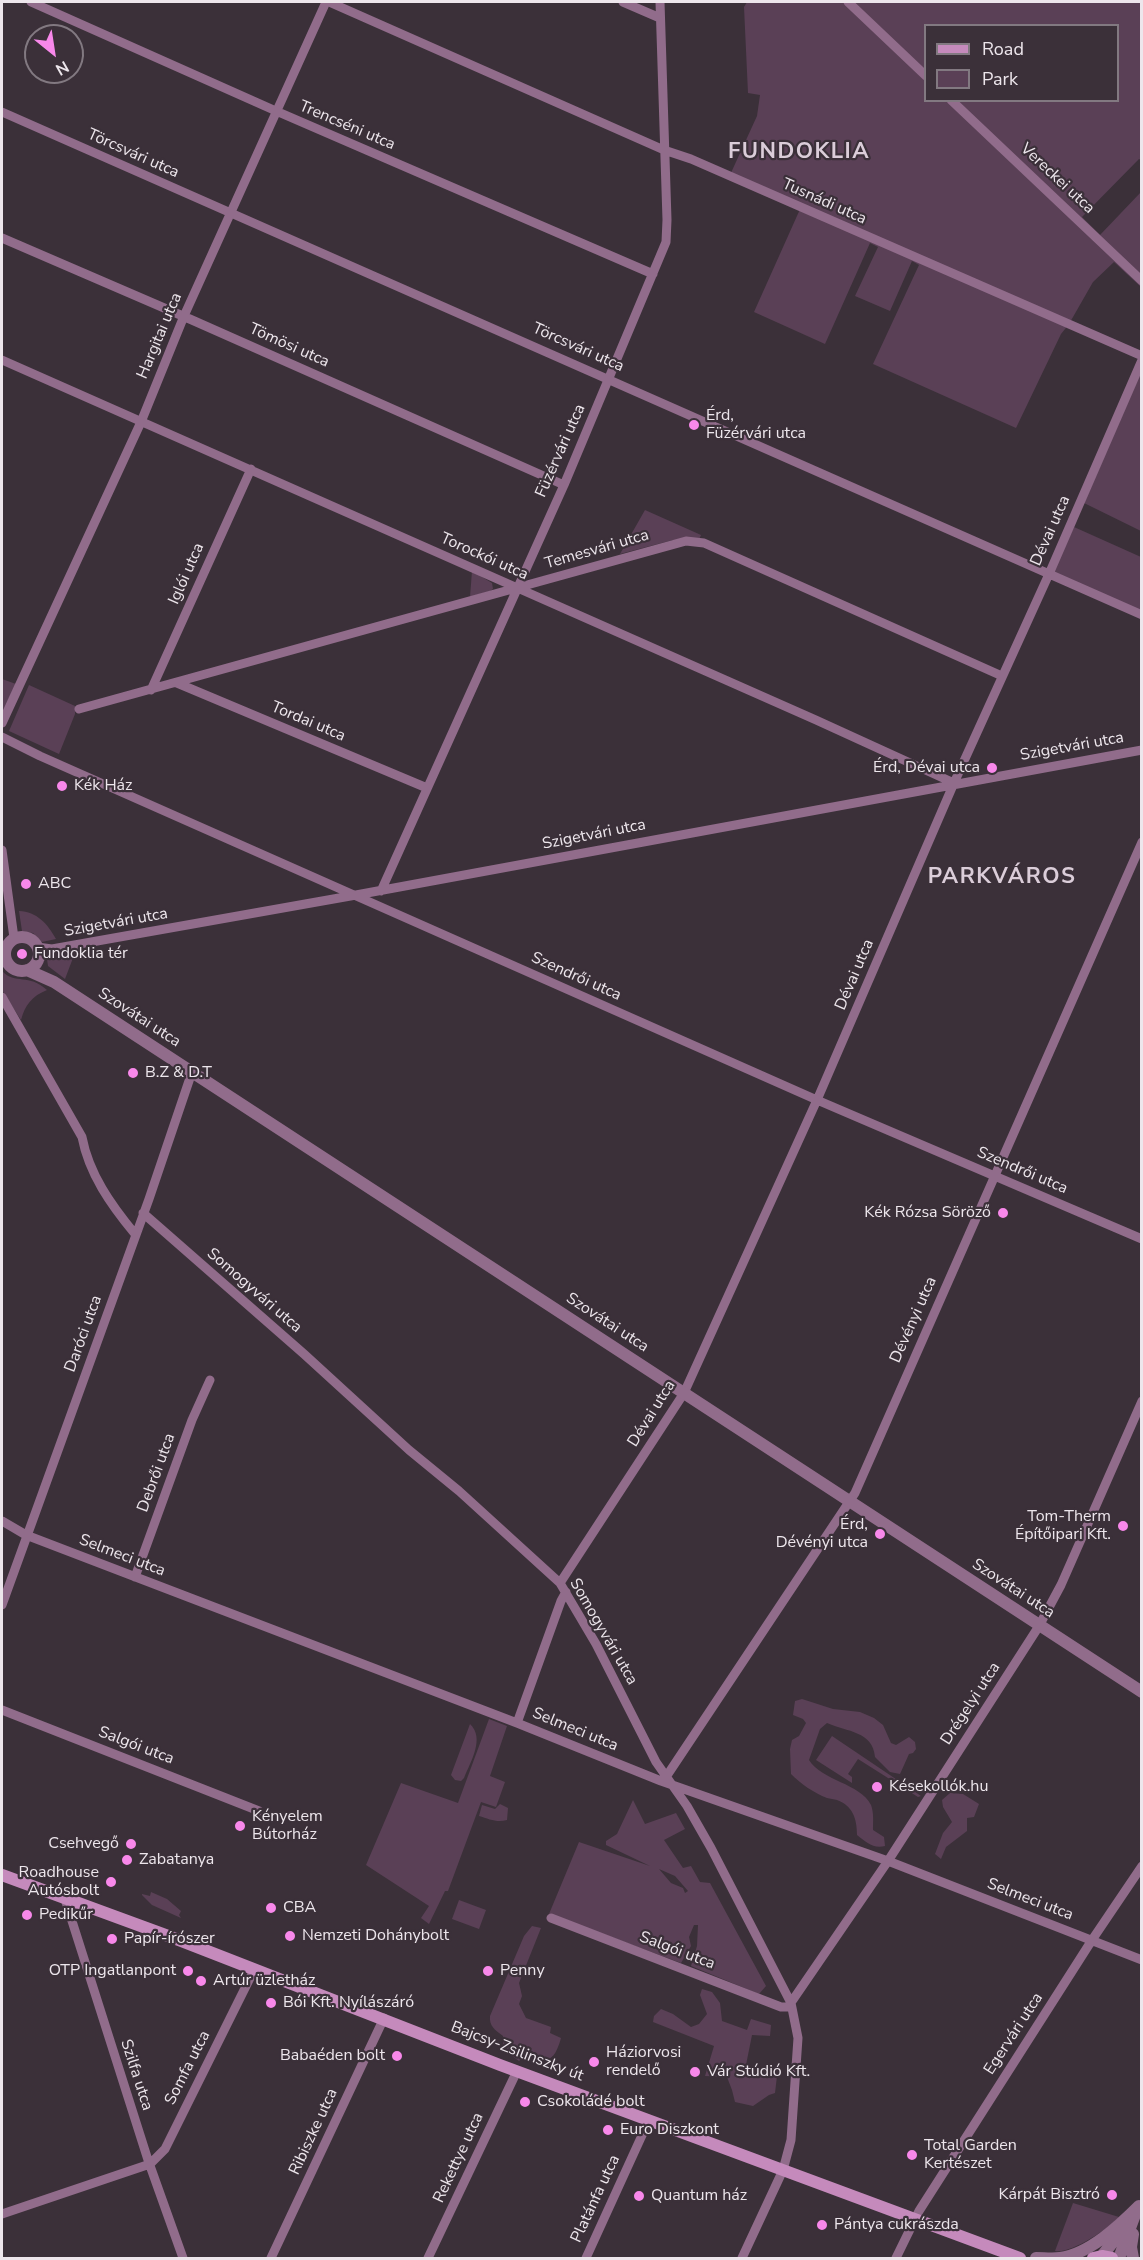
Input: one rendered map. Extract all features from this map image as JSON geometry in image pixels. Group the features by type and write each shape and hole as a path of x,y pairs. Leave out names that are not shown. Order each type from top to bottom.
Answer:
{"main road":[{"name":"Bajcsy-Zsilinszky út","path":"2,1875 1020,2259"}],"street":[{"name":"Trencséni utca","path":"31,2 652,274"},
{"name":"Hargitai utca","path":"2,723 141,422 184,316 276,111 328,2"},
{"name":"Tusnádi utca","path":"328,2 1142,358"},
{"path":"623,2 660,18"},
{"name":"Füzérvári utca","path":"381,891 564,485 667,235 660,2"},
{"path":"848,2 924,74"},
{"name":"Vereckei utca","path":"953,102 1142,280"},
{"name":"Törcsvári utca","path":"2,112 1142,615"},
{"name":"Tömösi utca","path":"2,238 184,316 564,485"},
{"name":"Dévai utca","path":"560,1583 684,1393 817,1100 1142,358"},
{"name":"Torockói utca","path":"2,360 954,783"},
{"name":"Iglói utca","path":"151,690 251,470"},
{"name":"Temesvári utca","path":"79,709 686,541 704,543 1002,676"},
{"name":"Tordai utca","path":"177,683 427,788"},
{"name":"Szendrői utca","path":"2,737 40,756 817,1100 1142,1239"},
{"name":"Szigetvári utca","path":"37,953 1142,750"},
{"name":"Dévényi utca","path":"667,1781 850,1502 998,1176 1142,842"},
{"path":"2,850 13,924 9,943 10,966 20,971 27,970 32,967 37,953"},
{"path":"9,943 31,939 54,982"},
{"path":"27,970 54,982"},
{"name":"Szovátai utca","path":"54,982 1142,1692"},
{"path":"2,997 82,1137 85,1153 104,1192 116,1212 135,1234"},
{"name":"Daróci utca","path":"2,1605 192,1072"},
{"name":"Somogyvári utca","path":"142,1213 304,1354 409,1450 459,1491 560,1583 596,1644 667,1781 711,1848 791,2003 798,2038 791,2140 783,2170 742,2259"},
{"name":"Debrői utca","path":"135,1577 192,1420 210,1380"},
{"name":"Drégelyi utca","path":"791,2003 888,1861 1039,1626 1061,1585 1142,1401"},
{"name":"Selmeci utca","path":"2,1521 26,1535 135,1577 667,1781 888,1861 1142,1960"},
{"path":"517,1723 566,1592"},
{"name":"Salgói utca","path":"2,1710 259,1811"},
{"name":"Egervári utca","path":"896,2259 915,2219 1092,1940 1142,1866"},
{"name":"Szilfa utca","path":"65,1899 183,2259"},
{"name":"Salgói utca","path":"551,1918 781,2007 788,2007 791,2003"},
{"name":"Somfa utca","path":"150,2164 165,2149 254,1970"},
{"name":"Ribiszke utca","path":"271,2259 384,2018"},
{"name":"Rekettye utca","path":"428,2259 517,2071"},
{"name":"Platánfa utca","path":"585,2259 649,2120"},
{"path":"2,2214 150,2164"},
{"path":"1102,2258 1140,2203"},
{"path":"1036,2259 1060,2258 1077,2252 1113,2230 1140,2203"},
{"path":"1119,2259 1140,2203"},
{"path":"1133,2259 1131,2247 1140,2203"}],"green space":[{"path":"747,2 1141,2 1141,160 1139,159 1082,217 1100,235 1141,192 1141,287 1114,262 1093,282 1061,334 1016,428 873,364 919,265 912,261 890,311 855,296 878,247 870,243 825,344 754,312 801,207 730,175 757,116 760,95 748,93 744,7"},
{"path":"1141,372 1141,531 1084,503"},
{"path":"645,510 701,535 699,540 673,540 620,554"},
{"path":"1074,527 1141,557 1141,613 1053,573"},
{"path":"472,571 492,583 493,589 470,597"},
{"path":"2,679 16,684 2,712"},
{"path":"29,685 75,706 75,714 59,754 9,731"},
{"path":"19,911 41,919 56,939 42,942 33,933 22,931"},
{"path":"76,950 65,979 48,966 49,956"},
{"path":"2,971 12,977 34,982 47,990 30,1002 21,1020 2,990"},
{"path":"802,1699 833,1709 860,1712 874,1718 883,1725 891,1743 896,1745 909,1737 915,1742 916,1749 909,1754 900,1774 890,1772 875,1757 873,1748 864,1737 827,1723 820,1729 809,1760 823,1773 866,1798 872,1808 873,1830 884,1837 885,1846 873,1846 857,1835 855,1818 847,1806 813,1791 791,1774 792,1740 799,1736 806,1723 803,1719 793,1715 795,1701"},
{"path":"489,1719 507,1726 490,1776 505,1782 496,1807 481,1802 448,1891 445,1891 429,1924 421,1918 429,1906 366,1865 401,1783 458,1803"},
{"path":"470,1724 477,1743 464,1778 461,1781 455,1780 451,1775"},
{"path":"832,1736 921,1796 918,1797 858,1759 848,1774 852,1777 852,1783 816,1760"},
{"path":"950,1793 963,1794 979,1804 974,1817 967,1818 967,1831 946,1847 941,1859 935,1854 943,1833 952,1822 943,1807 942,1800"},
{"path":"633,1800 645,1824 676,1813 685,1829 664,1840 683,1868 691,1866 700,1882 710,1883 766,1986 759,1994 691,1966 697,1946 698,1925 694,1925 689,1937 691,1946 681,1963 549,1914 579,1842 650,1866 606,1845 606,1841 617,1834","holes":["659,1869 675,1876 688,1891 685,1893 683,1888 671,1883"]},
{"path":"500,1804 508,1808 507,1820 496,1821 479,1816 482,1805 495,1809"},
{"path":"151,1892 167,1899 181,1911 179,1915 181,1918 152,1905 142,1895 150,1896"},
{"path":"459,1900 486,1910 479,1929 452,1919"},
{"path":"532,1926 541,1928 519,1983 522,1996 519,2004 526,2018 551,2027 550,2033 561,2038 556,2052 549,2059 539,2060 525,2056 519,2061 503,2049 503,2036 495,2030 490,2016 524,1936"},
{"path":"702,1989 712,1992 720,2003 722,2021 747,2030 751,2019 771,2025 770,2036 752,2035 746,2065 777,2076 775,2093 753,2106 735,2102 727,2077 705,2076 714,2046 653,2022 654,2016 661,2009 673,2014 691,2027 699,2024 707,2014 700,1995"},
{"path":"1073,2203 1119,2217 1107,2228 1079,2245 1055,2251"}],"place":[{"name":"Érd, Füzérvári utca","path":"694,425"},
{"name":"Érd, Dévai utca","path":"992,768"},
{"name":"Kék Ház","path":"62,786"},
{"name":"ABC","path":"26,884"},
{"name":"Fundoklia tér","path":"22,954"},
{"name":"B.Z & D.T","path":"133,1073"},
{"name":"Kék Rózsa Söröző","path":"1003,1213"},
{"name":"Tom-Therm Építőipari Kft.","path":"1123,1526"},
{"name":"Érd, Dévényi utca","path":"880,1534"},
{"name":"Késekollók.hu","path":"877,1787"},
{"name":"Kényelem Bútorház","path":"240,1826"},
{"name":"Csehvegő","path":"131,1844"},
{"name":"Zabatanya","path":"127,1860"},
{"name":"Roadhouse Autósbolt","path":"111,1882"},
{"name":"CBA","path":"271,1908"},
{"name":"Pedikűr","path":"27,1915"},
{"name":"Nemzeti Dohánybolt","path":"290,1936"},
{"name":"Papír-írószer","path":"112,1939"},
{"name":"OTP Ingatlanpont","path":"188,1971"},
{"name":"Penny","path":"488,1971"},
{"name":"Artúr üzletház","path":"201,1981"},
{"name":"Bói Kft. Nyílászáró","path":"271,2003"},
{"name":"Babaéden bolt","path":"397,2056"},
{"name":"Háziorvosi rendelő","path":"594,2062"},
{"name":"Vár Stúdió Kft.","path":"695,2072"},
{"name":"Csokoládé bolt","path":"525,2102"},
{"name":"Euro Diszkont","path":"608,2130"},
{"name":"Total Garden Kertészet","path":"912,2155"},
{"name":"Kárpát Bisztró","path":"1112,2195"},
{"name":"Quantum ház","path":"639,2196"},
{"name":"Pántya cukrászda","path":"822,2225"}],"district":[{"name":"FUNDOKLIA","path":"799,153"},
{"name":"PARKVÁROS","path":"1002,878"}]}
